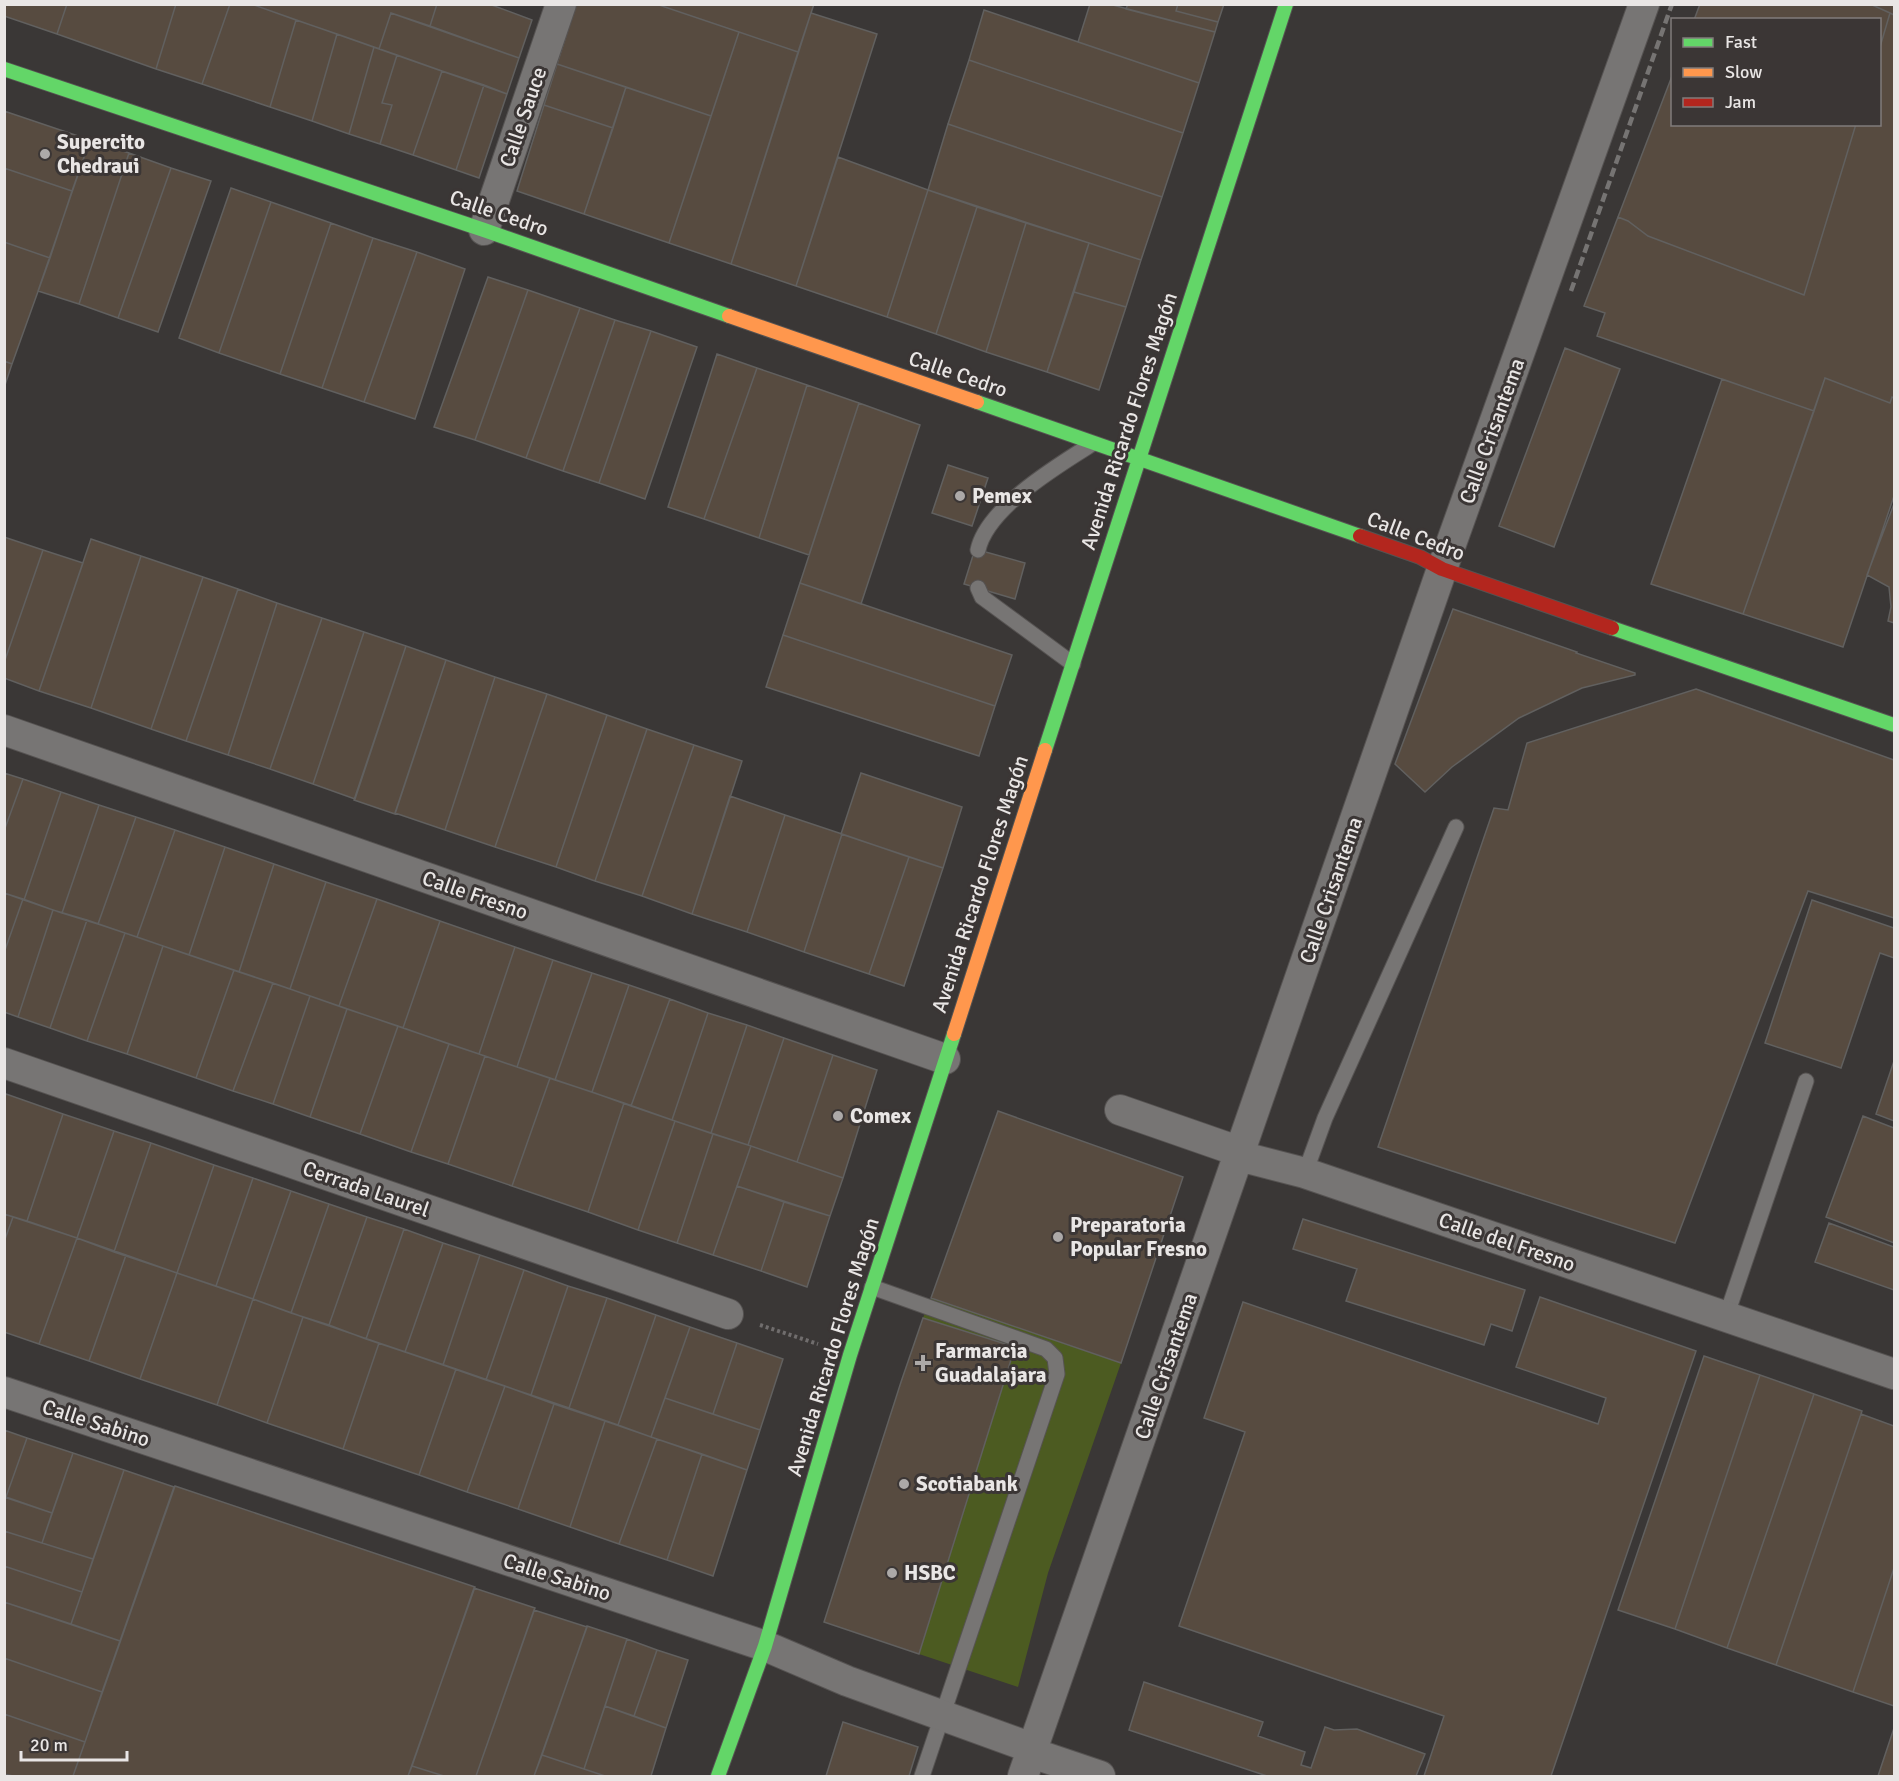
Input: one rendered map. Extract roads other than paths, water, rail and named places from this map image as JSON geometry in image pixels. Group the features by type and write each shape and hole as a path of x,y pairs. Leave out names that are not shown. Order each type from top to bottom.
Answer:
{"street":[{"name":"Calle Sauce","path":"484,230 561,4"},
{"name":"Avenida Ricardo Flores Magón","path":"718,1776 765,1646 850,1355 1286,4"},
{"name":"Calle Crisantema","path":"1028,1765 1442,569 1644,4"},
{"name":"Calle Cedro","path":"4,69 484,230 1420,557 1442,569 1894,725"},
{"name":"Calle Fresno","path":"4,730 945,1059"},
{"name":"Cerrada Laurel","path":"4,1063 728,1314"},
{"name":"Calle del Fresno","path":"1120,1110 1232,1149 1239,1156 1305,1173 1894,1374"},
{"name":"Calle Sabino","path":"4,1392 765,1646 847,1682 1032,1748 1028,1765 1100,1776"}],"lane":[{"path":"978,550 980,538 1006,506 1046,473 1092,443"},
{"path":"978,588 982,597 1073,664"},
{"path":"1305,1173 1325,1118 1456,827"},
{"path":"1726,1317 1806,1081"},
{"path":"872,1287 1046,1349 1055,1358 1057,1374 922,1776"}],"railway":[{"path":"1571,291 1672,4"}],"place":[{"name":"Supercito Chedraui","path":"45,154"},
{"name":"Pemex","path":"960,496"},
{"name":"Comex","path":"838,1116"},
{"name":"Preparatoria Popular Fresno","path":"1058,1237"},
{"name":"Farmarcia Guadalajara","path":"923,1363"},
{"name":"Scotiabank","path":"904,1484"},
{"name":"HSBC","path":"892,1573"}]}
